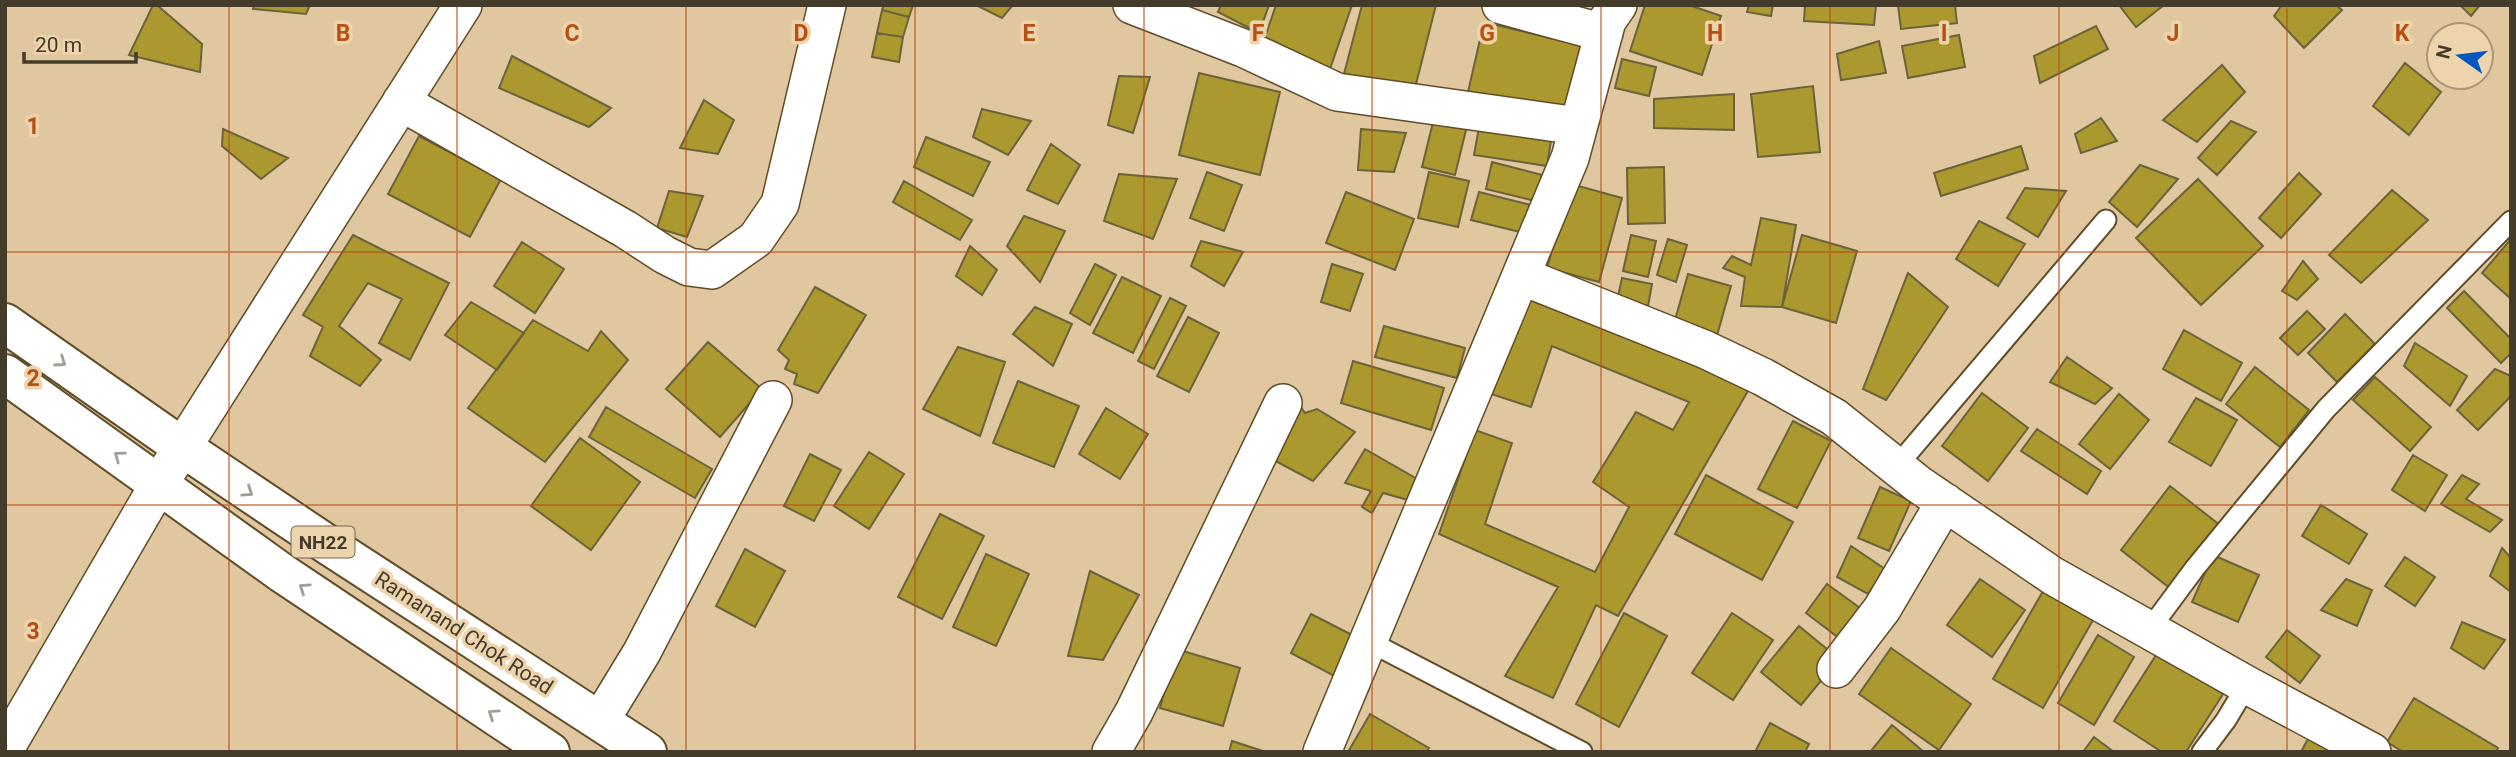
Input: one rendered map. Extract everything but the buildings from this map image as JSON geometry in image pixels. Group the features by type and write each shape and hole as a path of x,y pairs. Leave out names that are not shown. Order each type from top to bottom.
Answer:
{"highway":[{"name":"Ramanand Chok Road","path":"5,323 322,541 647,752"},
{"name":"NH22","path":"5,374 282,573 550,752"}],"street":[{"path":"5,749 159,484 463,5"},
{"path":"401,102 625,229 665,255 689,267 712,270 756,239 780,204 827,5"},
{"path":"1132,5 1243,48 1337,92 1578,126"},
{"path":"1322,752 1570,158 1611,19 1501,5"},
{"path":"1521,276 1704,349 1763,377 1834,417 1896,467 2053,576 2246,685 2372,752"},
{"path":"600,721 642,652 773,400"},
{"path":"1111,752 1134,712 1283,402"},
{"path":"1836,669 1882,609 1945,502"}],"lane":[{"path":"1896,467 2106,220"},
{"path":"2148,630 2195,568 2326,409 2511,221"},
{"path":"1368,642 1582,752"},
{"path":"2202,752 2226,720 2246,685"}]}
